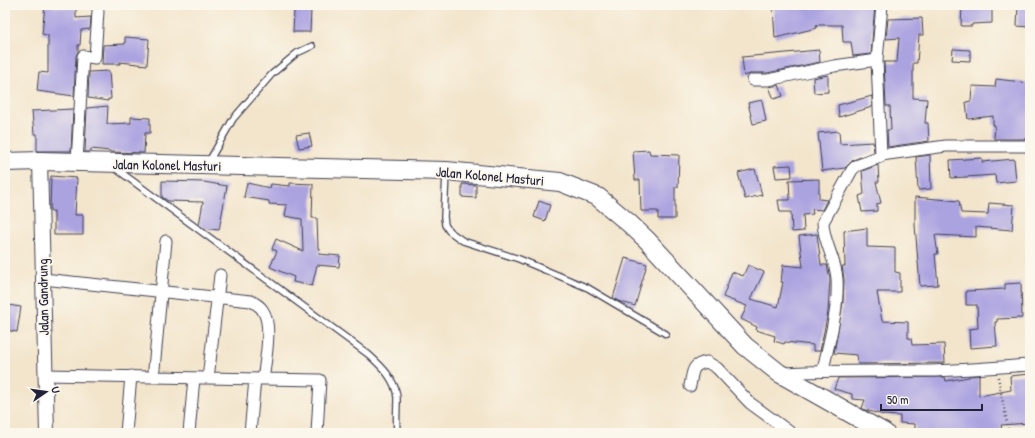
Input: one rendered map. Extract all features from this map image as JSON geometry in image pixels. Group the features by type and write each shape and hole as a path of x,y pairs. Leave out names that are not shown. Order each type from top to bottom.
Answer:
{"main road":[{"name":"Jalan Kolonel Masturi","path":"5,162 40,161 109,164 446,171 560,182 598,197 624,218 647,240 745,346 779,373 876,430"}],"street":[{"path":"881,155 877,60 882,5"},
{"path":"76,162 83,56 95,58 98,11"},
{"path":"754,80 768,80 834,66 877,60"},
{"path":"823,370 837,299 837,277 823,230 823,222 852,170 856,166 880,157 881,155 946,146 1030,146"},
{"name":"Jalan Gandrung","path":"40,161 42,279 48,423 47,433"},
{"path":"154,369 166,241"},
{"path":"209,370 220,275"},
{"path":"42,279 251,301 260,307 264,312 268,332 250,433"},
{"path":"690,386 693,369 698,364 707,362 717,368 750,403 791,433"},
{"path":"779,373 823,370 932,371 1030,365"},
{"path":"45,375 194,378 260,376 320,380 316,433"},
{"path":"126,433 131,376"},
{"path":"189,433 194,378"}],"lane":[{"path":"206,165 233,119 272,74 297,53 312,46"},
{"path":"109,164 368,354 382,366 393,382 397,396 397,433"},
{"path":"446,171 444,217 445,225 448,231 464,240 519,259 588,288 666,334"}],"path":[{"path":"996,367 1009,433"}],"building":[{"path":"45,5 76,9 76,18 91,17 90,29 81,30 80,45 78,45 76,56 74,96 37,91 39,72 48,73 48,35 42,34"},
{"path":"816,5 875,5 871,54 853,56 851,42 843,42 842,25 816,25 817,28 775,38 773,7 800,6 801,8"},
{"path":"1018,5 1030,5 1030,27 1017,26"},
{"path":"962,6 973,6 973,8 992,7 992,23 961,26"},
{"path":"294,10 311,10 310,32 293,32"},
{"path":"922,18 923,35 919,35 917,63 913,63 913,98 927,99 925,123 928,123 929,141 888,147 887,130 891,130 890,106 886,106 884,62 897,62 899,38 886,39 888,19"},
{"path":"125,37 149,39 147,65 120,62 120,64 102,64 103,45 125,44"},
{"path":"953,49 970,50 970,61 952,60"},
{"path":"819,50 820,62 767,73 753,73 744,76 742,57"},
{"path":"109,71 111,99 108,99 108,101 88,98 89,72"},
{"path":"828,75 828,92 814,93 813,78"},
{"path":"996,79 1030,83 1030,139 994,139 995,125 993,125 993,116 968,119 966,102 971,101 972,86 995,87"},
{"path":"779,85 783,96 774,99 769,87"},
{"path":"872,96 872,107 839,117 838,105"},
{"path":"762,100 766,121 753,124 748,103"},
{"path":"108,106 107,124 131,123 131,117 150,118 150,133 145,133 144,153 110,152 91,149 91,152 85,152 87,108"},
{"path":"73,109 71,151 37,151 37,134 34,134 32,111"},
{"path":"839,131 840,144 873,142 874,152 853,160 845,168 822,171 818,133"},
{"path":"309,133 312,146 299,148 296,135"},
{"path":"649,150 650,154 679,155 678,187 675,187 675,219 658,219 658,211 641,211 640,180 635,180 633,151"},
{"path":"930,155 931,189 918,190 916,157"},
{"path":"982,158 982,162 1014,159 1016,181 996,183 995,175 951,178 950,160"},
{"path":"791,165 792,177 776,178 774,166"},
{"path":"878,165 879,182 876,182 881,203 877,204 877,211 862,212 859,196 864,194 862,171"},
{"path":"755,169 762,195 745,199 738,173"},
{"path":"51,176 77,178 75,215 83,215 83,235 54,235 54,211 50,211"},
{"path":"819,179 819,199 827,200 822,210 812,209 813,214 803,215 804,231 792,232 791,212 780,212 778,200 790,200 789,180"},
{"path":"162,181 204,182 227,186 219,230 203,228 199,225 203,202 168,201 162,197"},
{"path":"247,183 270,188 271,184 290,186 290,183 313,184 312,218 317,218 318,248 320,248 319,254 340,256 339,267 317,265 312,286 293,282 294,277 270,267 277,251 272,249 276,239 303,251 302,219 285,216 287,205 269,204 269,201 244,197"},
{"path":"462,184 476,185 476,198 462,197"},
{"path":"915,197 959,201 961,213 988,214 989,203 1014,205 1012,230 976,227 976,237 935,235 938,254 935,254 938,285 920,286 915,225"},
{"path":"539,201 550,205 545,221 534,217"},
{"path":"867,228 867,247 895,248 895,272 900,273 900,292 877,292 882,321 908,322 908,338 911,338 912,345 944,344 945,363 858,364 857,355 834,353 843,302 844,279 842,266 845,266 844,231"},
{"path":"817,234 821,265 827,265 830,279 828,312 820,351 813,351 813,345 785,342 784,344 774,341 775,336 756,330 757,327 741,319 747,306 723,297 732,272 743,276 748,265 764,272 751,299 778,307 783,282 781,282 783,265 803,267 799,236"},
{"path":"625,258 647,264 635,306 613,298"},
{"path":"1021,283 1022,318 997,319 997,322 995,322 997,346 970,348 969,329 978,328 977,305 966,305 966,291 1005,289 1005,284"},
{"path":"8,305 21,307 17,332 5,330"},
{"path":"1030,374 1030,423 1001,425 1002,430 988,433 915,433 915,424 900,423 900,416 884,415 865,410 862,408 865,400 852,399 852,394 834,389 838,378 945,377 946,381 979,375 979,396 1011,390 1010,376"}]}
